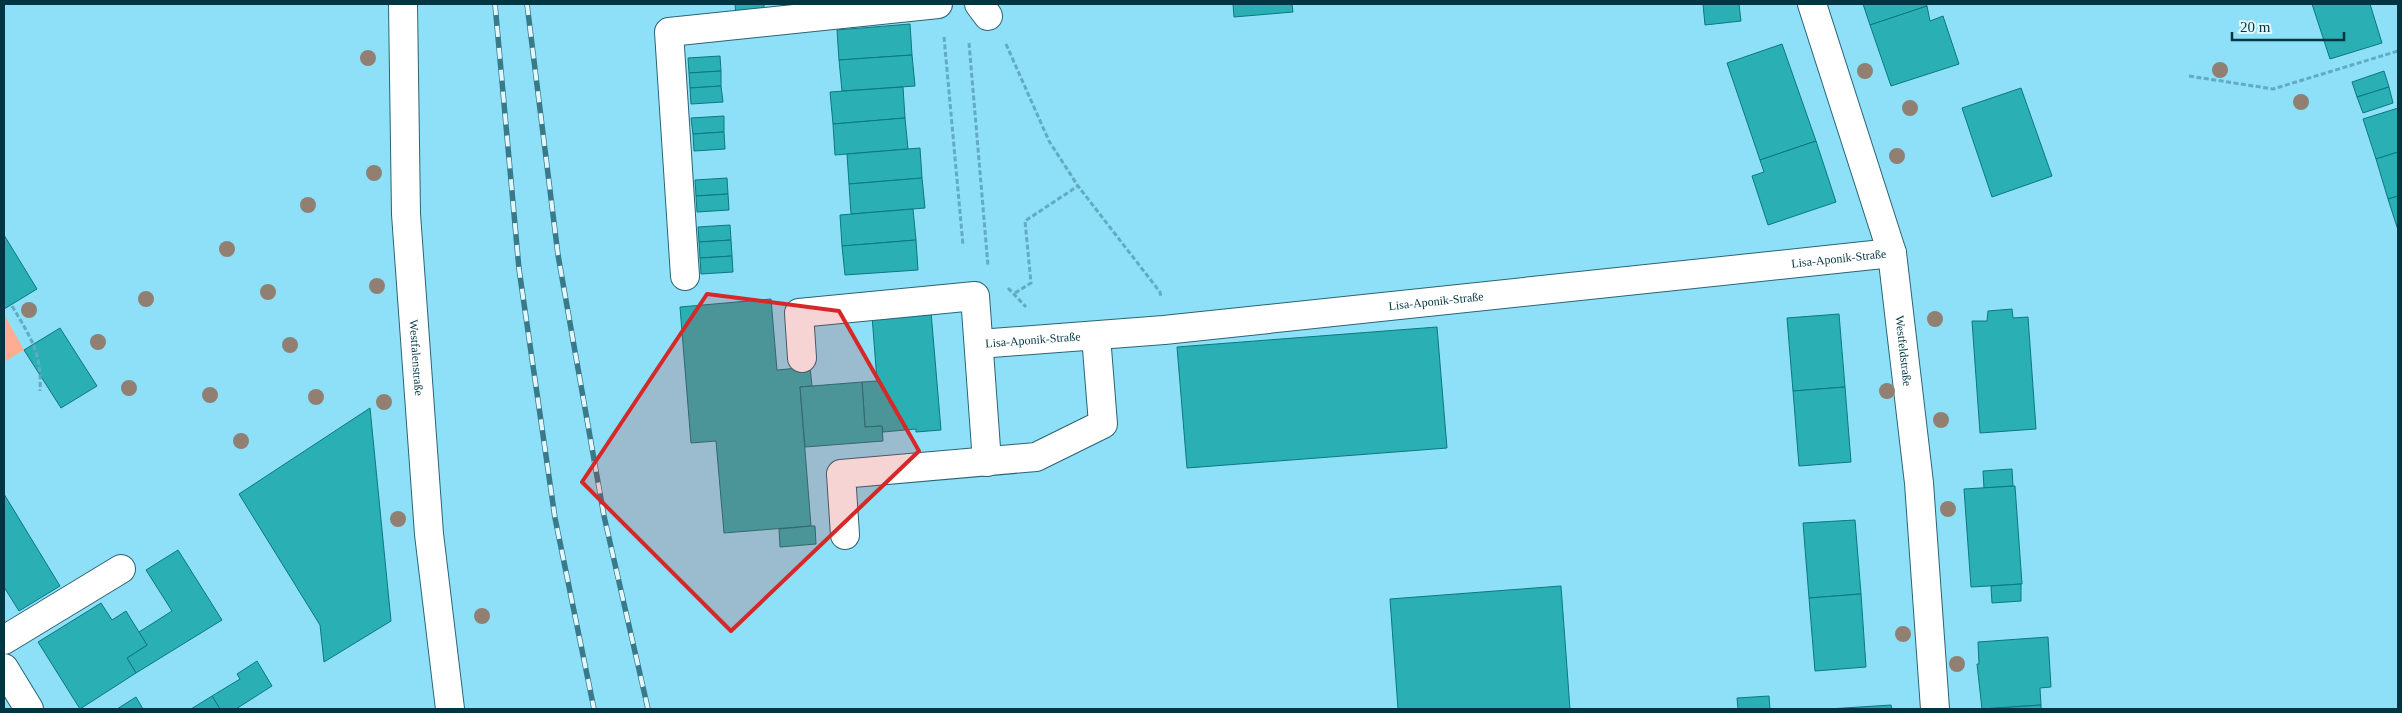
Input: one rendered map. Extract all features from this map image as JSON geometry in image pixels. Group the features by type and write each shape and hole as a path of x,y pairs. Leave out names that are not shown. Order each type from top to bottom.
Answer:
{"street":[{"name":"Westfalenstraße","path":"402,4 407,224 429,534 450,709"},
{"path":"685,276 669,32 938,4"},
{"name":"Westfeldstraße","path":"1812,4 1892,253 1919,483 1934,709"},
{"name":"Lisa-Aponik-Straße","path":"979,344 1096,336 1892,253"},
{"path":"802,358 800,313 975,296 987,462"},
{"path":"845,535 841,474 1036,458 1103,424 1096,336"},
{"path":"4,640 121,570"},
{"path":"4,668 29,709"}],"path":[{"path":"978,18 1000,31 1049,141 1078,186 1160,292"},
{"path":"978,18 988,272"},
{"path":"943,33 963,245"},
{"path":"2189,76 2273,89 2398,51"},
{"path":"1015,294 1031,283 1024,221 1078,186"},
{"path":"1002,283 1015,294 1035,317 1038,341"},
{"path":"12,306 33,341 42,368 40,391"}],"highlighted area":[{"path":"707,294 839,311 919,451 731,631 582,482"}],"shaded area":[{"path":"4,314 24,350 4,362"}],"building":[{"path":"735,4 764,4 764,14 736,16"},
{"path":"1233,4 1292,4 1293,12 1234,17"},
{"path":"1703,4 1739,4 1741,21 1705,25"},
{"path":"1863,4 1926,4 1927,6 1870,25"},
{"path":"2312,4 2370,4 2382,43 2330,59"},
{"path":"1927,6 1930,21 1943,16 1959,64 1891,86 1870,25"},
{"path":"910,24 912,55 839,60 837,30"},
{"path":"1782,44 1816,141 1760,160 1727,63"},
{"path":"912,55 915,86 842,91 839,60"},
{"path":"720,56 721,71 689,73 688,58"},
{"path":"721,71 721,86 690,88 689,73"},
{"path":"2384,71 2389,87 2357,97 2352,82"},
{"path":"721,86 723,102 691,104 690,88"},
{"path":"903,87 905,118 833,124 830,92"},
{"path":"2389,87 2393,103 2363,113 2357,97"},
{"path":"2021,88 2052,176 1992,197 1962,108"},
{"path":"2398,108 2398,152 2376,159 2363,119"},
{"path":"724,116 724,132 693,134 691,118"},
{"path":"905,118 908,149 835,155 833,124"},
{"path":"724,132 725,149 694,151 693,134"},
{"path":"1816,141 1836,202 1768,225 1752,176 1764,172 1760,160"},
{"path":"920,148 922,178 849,184 847,154"},
{"path":"2398,152 2398,196 2388,199 2376,159"},
{"path":"727,178 728,194 696,196 695,180"},
{"path":"922,178 925,208 851,214 849,184"},
{"path":"728,194 729,210 697,212 696,196"},
{"path":"2398,196 2398,230 2388,199"},
{"path":"913,209 916,240 842,246 840,215"},
{"path":"730,225 731,240 699,242 698,227"},
{"path":"4,235 37,289 4,309"},
{"path":"731,240 732,256 700,258 699,242"},
{"path":"916,240 918,270 845,275 842,246"},
{"path":"732,256 733,272 701,274 700,258"},
{"path":"771,299 777,370 810,367 812,386 800,387 811,526 724,533 716,441 691,443 680,307"},
{"path":"2012,309 2013,318 2028,317 2036,429 1980,433 1972,321 1987,321 1988,311"},
{"path":"931,312 941,430 916,432 916,429 883,432 882,426 865,427 862,382 877,381 872,316"},
{"path":"1839,314 1845,387 1793,391 1787,318"},
{"path":"1437,327 1447,448 1187,468 1177,347"},
{"path":"60,328 97,386 61,408 24,350"},
{"path":"862,382 865,427 882,426 883,441 805,447 800,387"},
{"path":"1845,387 1851,462 1799,466 1793,391"},
{"path":"370,408 391,621 324,662 320,625 239,494"},
{"path":"2012,469 2013,486 1984,488 1983,471"},
{"path":"2015,486 2022,584 1971,587 1964,489"},
{"path":"4,494 60,586 19,611 4,587"},
{"path":"1855,520 1861,594 1809,598 1803,523"},
{"path":"815,526 816,544 780,547 779,529"},
{"path":"178,550 222,620 136,673 127,658 147,645 139,632 172,611 146,570"},
{"path":"2021,584 2021,601 1992,603 1991,586"},
{"path":"1561,586 1570,709 1398,709 1390,599"},
{"path":"1861,594 1866,667 1815,671 1809,598"},
{"path":"101,603 112,620 126,611 147,645 127,658 136,673 80,709 38,642"},
{"path":"2048,637 2051,687 2040,688 2041,705 1982,709 1977,664 1979,664 1978,642"},
{"path":"257,661 272,686 236,709 220,709 212,696 240,679 237,674"},
{"path":"212,696 220,709 191,709"},
{"path":"1769,696 1770,709 1738,709 1737,698"},
{"path":"136,697 143,709 117,709"},
{"path":"1891,705 1892,709 1829,709"},
{"path":"2041,705 2041,709 1982,709"}],"railway":[{"path":"495,4 519,269 555,518 594,709"},
{"path":"527,4 558,255 604,516 648,709"}]}
